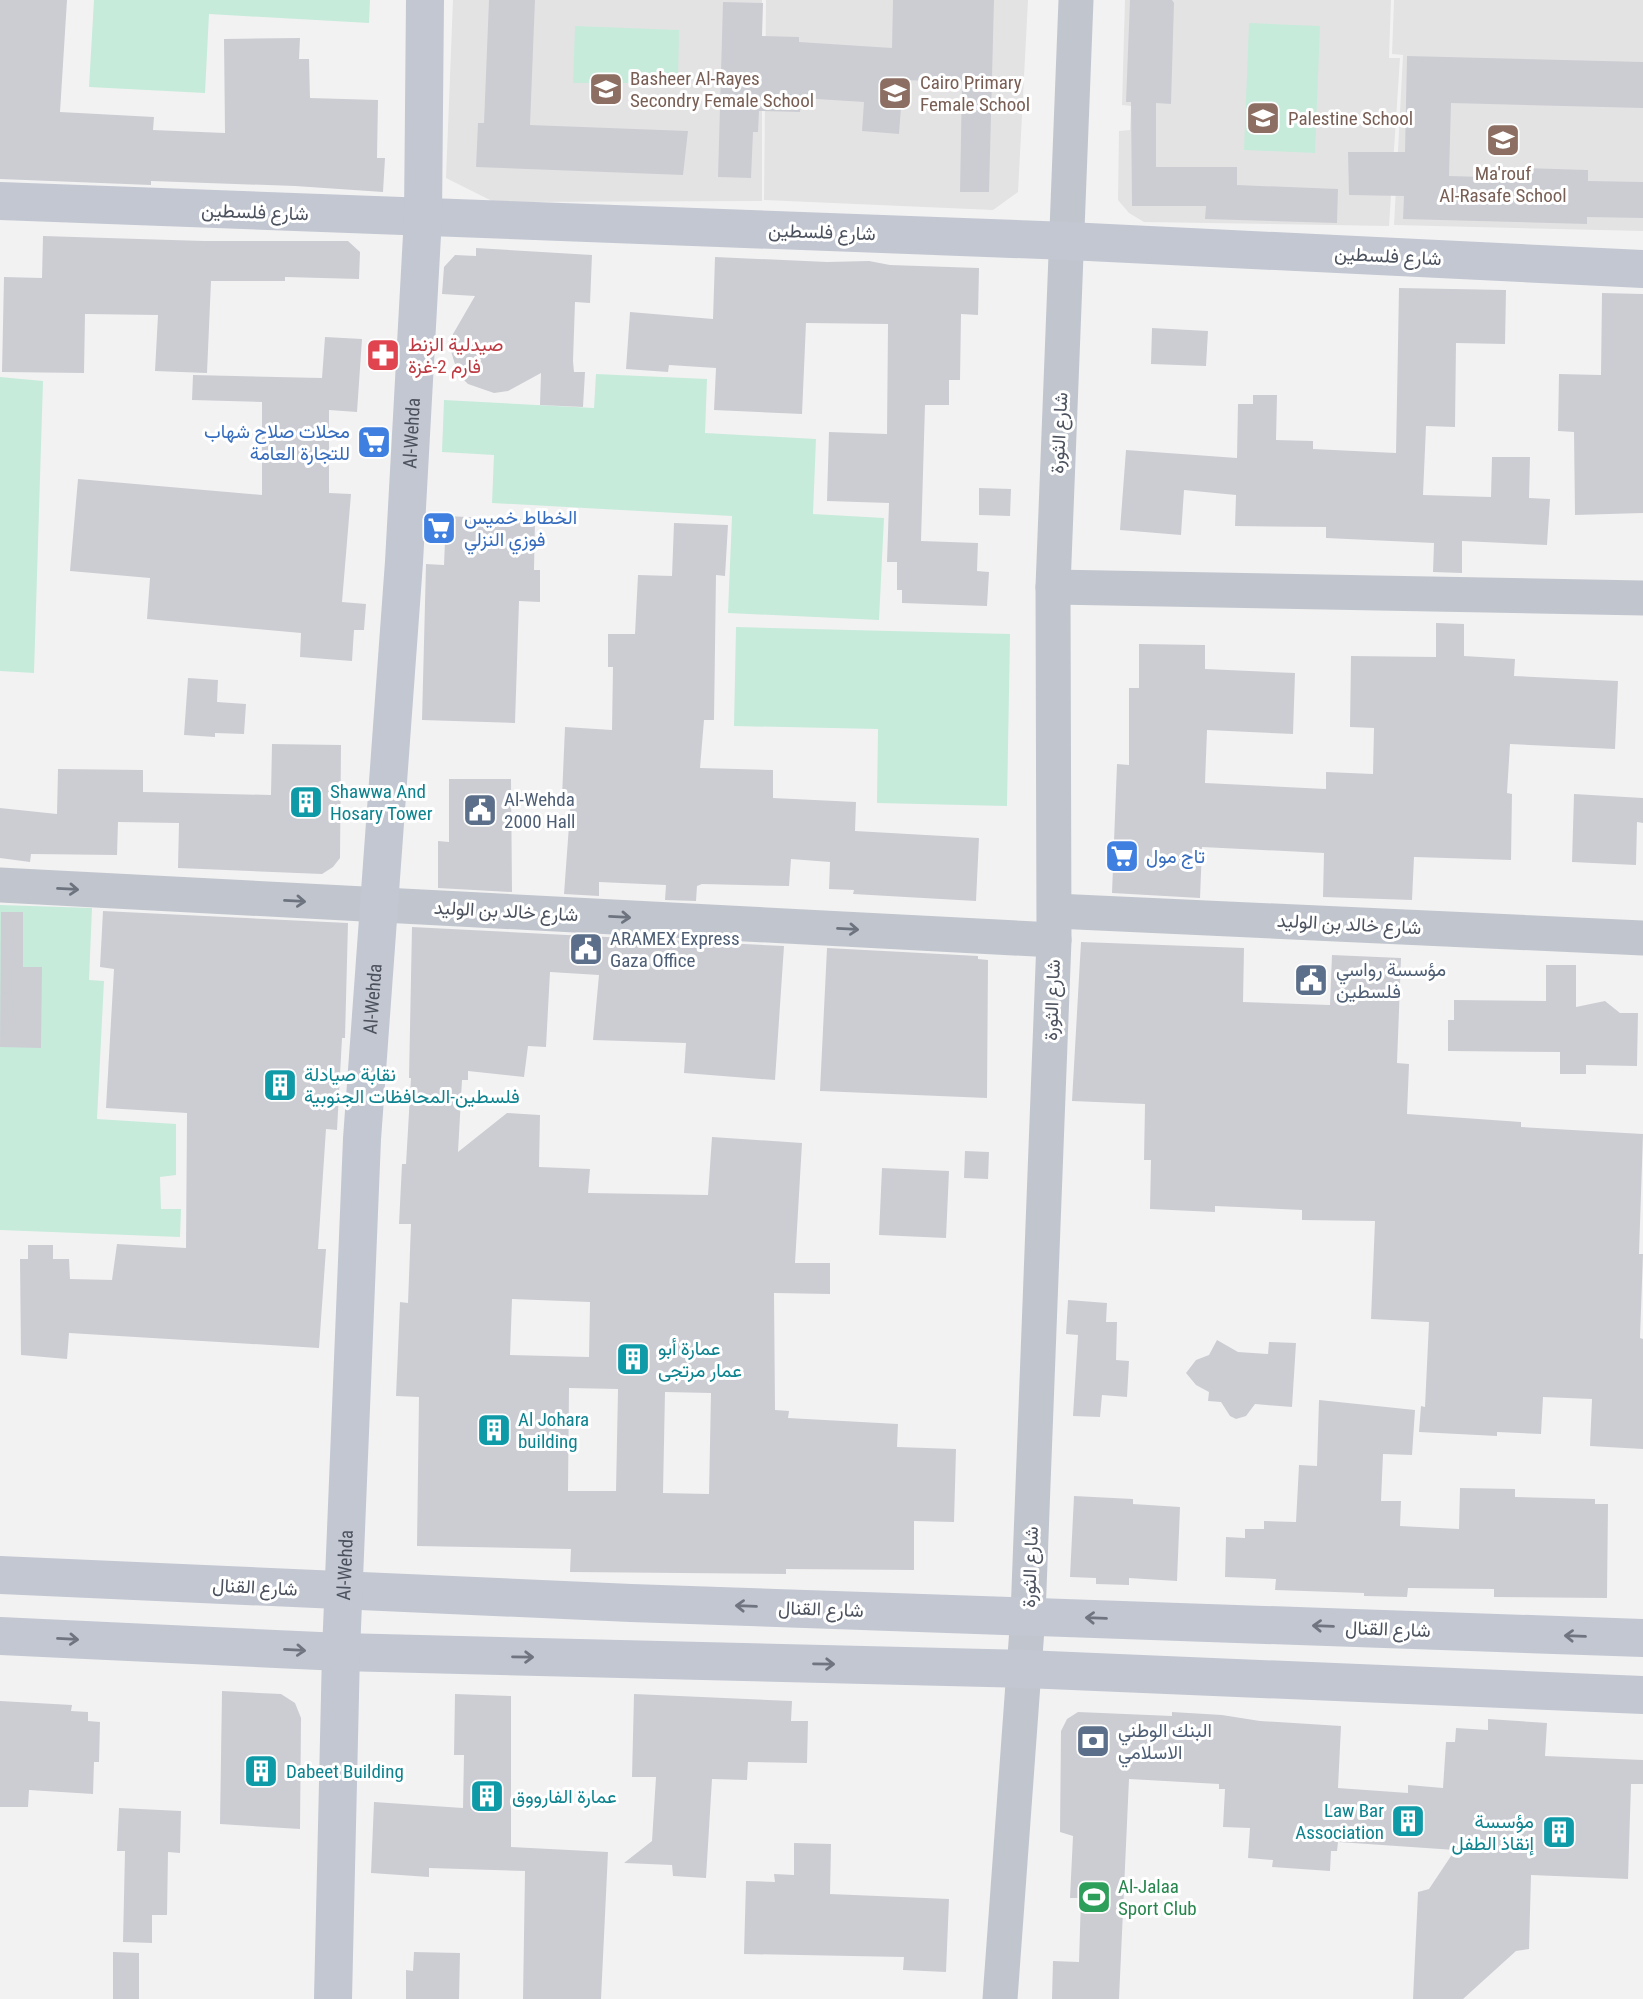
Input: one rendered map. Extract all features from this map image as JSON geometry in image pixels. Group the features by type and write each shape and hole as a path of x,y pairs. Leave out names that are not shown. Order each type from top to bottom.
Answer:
{"main road":[{"name":"Al-Wehda","path":"333,1999 343,1591 362,1139 404,562 423,217 425,0"},
{"name":"شارع فلسطين","path":"0,201 1068,241 1643,269"},
{"name":"شارع القنال","path":"0,1575 343,1591 1643,1638"},
{"path":"0,1636 341,1652 1025,1669 1643,1695"}],"street":[{"name":"شارع الثورة","path":"1000,1999 1028,1615 1055,925 1053,587 1076,0"},
{"path":"1053,587 1643,598"},
{"name":"شارع خالد بن الوليد","path":"0,885 378,905 1055,925 1643,938"}],"shaded area":[{"name":"Basheer Al-Rayes Secondry Female School","path":"453,0 762,0 762,201 494,202 446,178"},
{"name":"Cairo Primary Female School","path":"766,0 1028,0 1018,192 993,210 764,200"},
{"name":"Palestine School","path":"1125,0 1391,0 1389,58 1400,58 1389,226 1144,222 1129,213 1118,200 1119,131 1130,130 1131,106 1122,105"},
{"name":"Ma'rouf Al-Rasafe School","path":"1394,0 1643,0 1643,231 1394,225 1403,55 1392,54"}],"green space":[{"path":"94,0 370,0 369,23 209,14 205,93 89,87"},
{"path":"1249,23 1320,26 1315,153 1244,150"},
{"path":"575,26 679,30 678,83 573,83"},
{"path":"596,374 707,379 705,433 816,439 813,514 884,518 879,620 728,613 732,516 492,503 494,455 442,452 444,400 594,408"},
{"path":"0,377 43,381 34,673 0,671"},
{"path":"736,627 1010,634 1007,806 877,803 878,729 734,726"},
{"path":"0,905 92,908 89,980 104,981 97,1119 176,1124 176,1175 160,1177 161,1209 181,1209 180,1237 0,1230"}],"building":[{"path":"0,0 67,0 60,112 154,117 153,130 225,133 224,39 300,38 299,59 309,59 310,98 378,100 377,158 385,158 383,192 151,181 151,185 0,179"},
{"path":"489,0 535,0 530,125 688,131 683,175 476,167 478,123 484,123"},
{"path":"893,0 994,0 989,192 960,192 962,82 903,80 899,134 862,131 864,102 801,98 800,112 759,111 758,132 753,132 751,178 718,177 723,2 763,3 762,36 799,37 799,42 892,48"},
{"path":"1130,0 1172,0 1174,3 1171,104 1156,103 1156,167 1237,167 1237,185 1338,189 1337,223 1205,219 1206,206 1132,206 1131,102 1126,102"},
{"path":"1407,56 1643,62 1643,108 1451,103 1449,176 1519,178 1520,168 1588,170 1588,181 1643,182 1643,218 1587,217 1587,224 1403,219 1404,196 1349,195 1348,152 1405,152"},
{"path":"43,236 204,241 348,241 360,252 359,279 285,277 285,281 211,281 207,373 155,371 158,315 85,314 84,373 2,372 4,277 42,278"},
{"path":"476,248 592,255 590,303 575,302 573,361 574,372 585,372 583,407 540,405 541,373 508,391 494,393 468,384 458,374 450,348 453,334 475,296 442,294 444,267 455,255 476,256"},
{"path":"715,257 869,261 890,265 979,268 978,315 961,314 960,380 949,380 949,405 925,405 921,541 978,543 977,571 989,572 987,606 902,603 902,590 897,590 897,562 887,562 889,503 827,501 829,432 887,434 888,324 806,323 802,414 714,410 716,368 669,365 668,372 626,369 630,312 713,319"},
{"path":"1399,288 1506,290 1505,344 1456,343 1455,427 1426,426 1423,495 1491,497 1492,457 1530,457 1529,498 1550,499 1547,545 1462,541 1462,573 1433,572 1434,543 1326,538 1326,527 1235,526 1236,495 1184,490 1181,535 1120,530 1126,450 1237,458 1238,404 1253,404 1253,395 1277,395 1276,440 1313,441 1313,449 1396,453"},
{"path":"1602,293 1643,294 1643,513 1575,515 1574,432 1558,431 1559,374 1601,375"},
{"path":"1152,328 1208,331 1206,366 1151,364"},
{"path":"325,337 362,339 357,412 329,410 329,493 351,494 342,602 366,604 364,630 354,630 352,661 300,657 301,633 147,619 150,578 70,571 78,479 262,495 262,402 192,400 193,375 322,378"},
{"path":"979,488 1011,489 1010,516 979,515"},
{"path":"446,516 535,520 534,570 540,570 540,602 519,601 515,723 422,720 426,564 444,565"},
{"path":"674,523 728,525 725,576 716,575 714,720 704,720 700,768 773,770 773,798 856,802 855,831 979,838 976,901 853,894 854,890 829,889 830,862 791,859 789,886 702,884 697,886 696,901 665,900 666,885 599,882 599,896 564,894 571,798 562,797 565,727 612,730 613,667 608,667 608,634 635,634 638,575 672,576"},
{"path":"1436,623 1464,624 1464,656 1515,659 1514,676 1618,681 1615,749 1510,744 1507,793 1512,794 1511,860 1414,857 1412,900 1323,897 1324,853 1202,847 1200,898 1112,893 1117,764 1129,765 1129,688 1139,688 1139,644 1205,645 1205,669 1295,673 1293,734 1207,730 1205,783 1326,789 1326,772 1373,774 1374,728 1350,727 1351,656 1436,657"},
{"path":"188,678 218,680 217,702 246,704 244,734 215,733 215,737 184,735"},
{"path":"272,744 341,745 340,858 322,874 178,868 179,823 118,822 117,855 31,854 30,862 0,858 0,808 57,814 58,769 143,770 143,792 271,795"},
{"name":"Al-Wehda 2000 Hall","path":"449,779 511,779 512,892 438,888 438,841 449,842"},
{"path":"1574,794 1643,798 1643,823 1637,822 1636,865 1572,862"},
{"path":"103,911 348,923 345,1038 342,1038 337,1130 326,1129 318,1249 326,1249 319,1348 69,1333 67,1359 21,1355 20,1259 28,1259 28,1245 53,1245 53,1259 69,1259 70,1279 112,1280 117,1244 186,1248 187,1113 106,1108 114,969 100,967"},
{"path":"1,912 23,912 23,967 42,967 41,1048 0,1047"},
{"path":"412,927 784,946 775,1080 684,1073 686,1043 593,1040 599,975 550,972 546,1047 528,1046 524,1077 468,1071 468,1080 462,1080 458,1152 507,1113 540,1115 539,1167 590,1169 588,1193 708,1195 712,1137 802,1143 795,1263 830,1263 830,1294 774,1293 775,1410 789,1411 788,1418 898,1424 897,1447 956,1449 954,1522 914,1521 914,1570 786,1569 786,1574 570,1572 571,1549 417,1546 419,1397 396,1396 400,1302 408,1303 411,1224 399,1224 402,1164 406,1164","holes":["512,1299 590,1302 589,1357 510,1355","569,1388 618,1389 616,1491 568,1491","665,1392 711,1393 709,1494 663,1493"]},
{"path":"1081,942 1244,948 1243,1002 1330,1005 1332,955 1401,958 1397,1063 1409,1064 1407,1114 1521,1122 1521,1127 1643,1134 1639,1254 1643,1254 1640,1338 1643,1339 1643,1449 1590,1446 1592,1399 1543,1397 1541,1434 1497,1432 1497,1436 1419,1432 1421,1406 1425,1407 1429,1322 1371,1319 1375,1221 1302,1220 1302,1210 1215,1206 1215,1212 1150,1209 1151,1160 1144,1160 1145,1104 1072,1101"},
{"path":"827,948 978,956 978,959 988,960 987,1098 820,1091"},
{"path":"1546,965 1576,965 1576,1007 1605,1001 1620,1013 1638,1013 1637,1066 1586,1065 1586,1074 1560,1074 1560,1052 1448,1051 1448,1020 1454,1020 1454,1000 1546,1001"},
{"path":"965,1151 989,1152 988,1179 964,1178"},
{"path":"882,1168 949,1171 946,1238 879,1235"},
{"path":"1068,1300 1107,1303 1106,1322 1117,1322 1116,1360 1129,1361 1127,1397 1102,1395 1100,1417 1073,1416 1078,1335 1066,1334"},
{"path":"1217,1340 1238,1352 1268,1354 1269,1342 1296,1343 1292,1407 1255,1404 1246,1416 1236,1419 1230,1416 1221,1402 1208,1401 1209,1392 1196,1385 1186,1373 1196,1360 1209,1355"},
{"path":"1319,1400 1415,1410 1412,1455 1383,1454 1381,1501 1401,1501 1400,1526 1459,1529 1460,1488 1515,1489 1515,1497 1595,1499 1595,1504 1608,1504 1607,1598 1494,1597 1494,1589 1408,1588 1407,1597 1364,1596 1364,1593 1275,1590 1276,1579 1225,1577 1226,1537 1245,1538 1245,1529 1264,1529 1264,1521 1296,1522 1299,1465 1317,1466"},
{"path":"1074,1496 1133,1499 1133,1504 1180,1507 1177,1581 1129,1578 1129,1585 1096,1584 1096,1578 1070,1577"},
{"name":"Dabeet Building","path":"222,1691 281,1694 295,1703 301,1718 300,1829 220,1824"},
{"path":"455,1694 511,1696 511,1847 608,1852 601,1999 523,1999 525,1871 429,1868 429,1877 371,1873 374,1802 463,1808 464,1755 454,1755"},
{"path":"634,1694 792,1701 791,1721 808,1721 807,1763 748,1762 747,1780 712,1779 706,1878 673,1876 672,1865 624,1863 652,1841 656,1777 632,1777"},
{"path":"0,1701 72,1705 71,1711 88,1712 88,1721 100,1722 99,1762 94,1762 93,1794 29,1790 28,1807 0,1807"},
{"path":"1078,1712 1172,1716 1172,1712 1341,1726 1338,1788 1408,1793 1408,1785 1443,1788 1446,1742 1455,1742 1456,1728 1488,1730 1488,1719 1547,1723 1545,1756 1643,1760 1643,1784 1631,1784 1628,1879 1531,1875 1529,1949 1516,1951 1463,1999 1413,1999 1418,1892 1429,1889 1455,1850 1338,1842 1337,1851 1331,1851 1330,1871 1272,1867 1273,1860 1248,1858 1250,1828 1223,1827 1225,1789 1219,1789 1219,1784 1129,1779 1119,1999 1052,1999 1053,1961 1079,1962 1081,1898 1070,1898 1073,1836 1060,1832 1061,1731 1067,1719"},
{"path":"119,1808 181,1811 180,1853 168,1852 167,1915 152,1915 152,1943 123,1942 125,1851 117,1851"},
{"path":"794,1843 831,1844 830,1894 949,1899 946,1972 903,1970 904,1957 744,1954 746,1881 775,1882 774,1874 794,1875"},
{"path":"113,1952 139,1953 139,1999 113,1999"},
{"path":"414,1952 460,1953 459,1999 406,1999 406,1970 413,1971"}],"place":[{"name":"Basheer Al-Rayes Secondry Female School","path":"606,89"},
{"name":"Cairo Primary Female School","path":"895,93"},
{"name":"Palestine School","path":"1263,118"},
{"name":"Ma'rouf Al-Rasafe School","path":"1503,140"},
{"name":"صيدلية الزنط فارم 2-غزة","path":"383,355"},
{"name":"محلات صلاح شهاب للتجارة العامة","path":"374,442"},
{"name":"الخطاط خميس فوزي النزلي","path":"439,528"},
{"name":"Shawwa And Hosary Tower","path":"306,802"},
{"name":"Al-Wehda 2000 Hall","path":"480,810"},
{"name":"تاج مول","path":"1122,856"},
{"name":"ARAMEX Express Gaza Office","path":"586,949"},
{"name":"مؤسسة رواسي فلسطين","path":"1311,980"},
{"name":"نقابة صيادلة فلسطين-المحافظات الجنوبية","path":"280,1085"},
{"name":"عمارة أبو عمار مرتجى","path":"633,1359"},
{"name":"Al Johara building","path":"494,1430"},
{"name":"البنك الوطني الاسلامي","path":"1093,1741"},
{"name":"Dabeet Building","path":"261,1771"},
{"name":"عمارة الفارووق","path":"487,1796"},
{"name":"Law Bar Association","path":"1408,1821"},
{"name":"مؤسسة إنقاذ الطفل","path":"1559,1832"},
{"name":"Al-Jalaa Sport Club","path":"1094,1897"}]}
